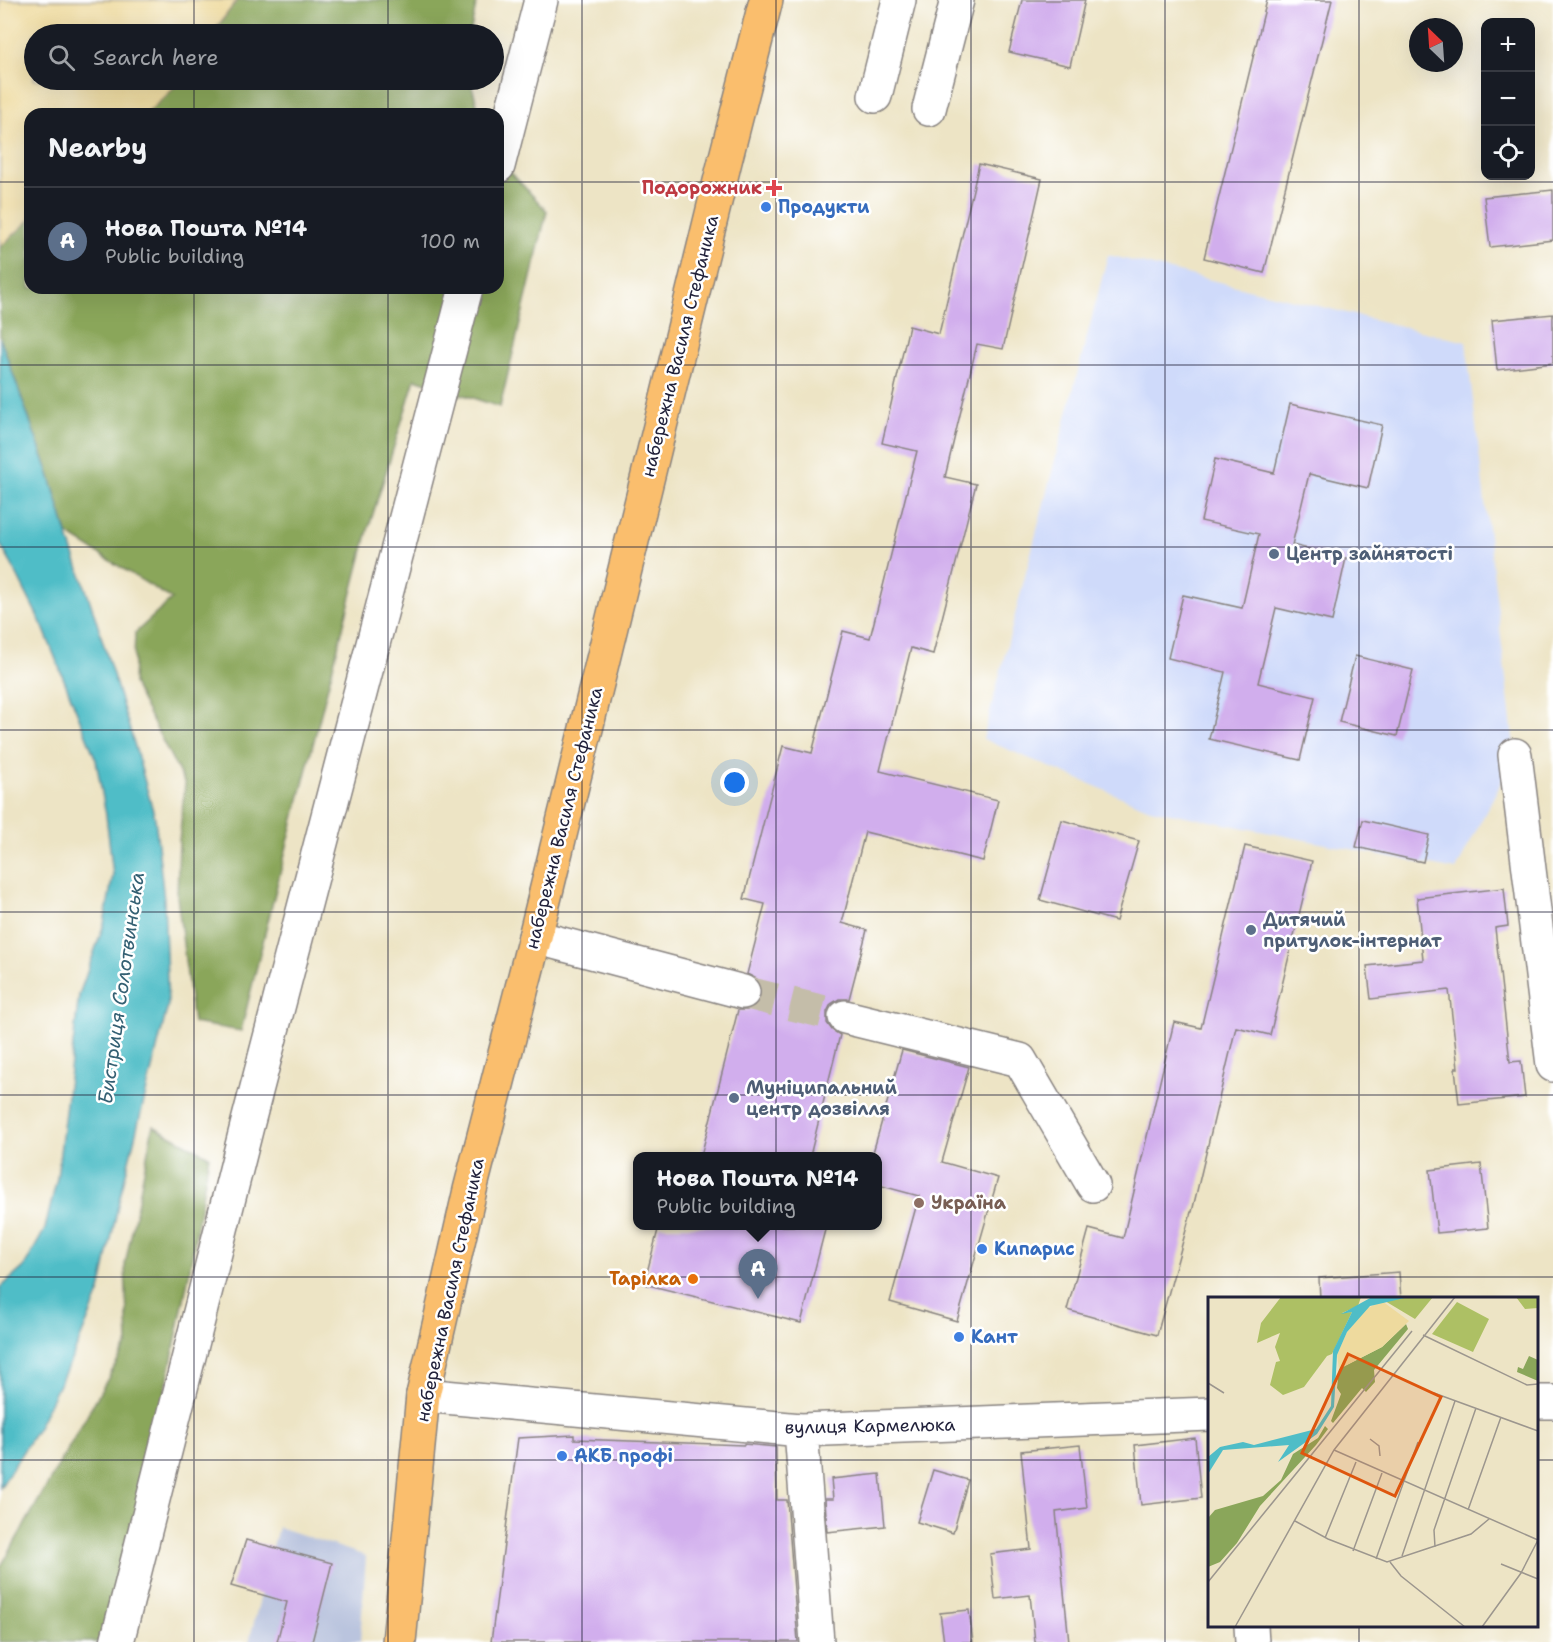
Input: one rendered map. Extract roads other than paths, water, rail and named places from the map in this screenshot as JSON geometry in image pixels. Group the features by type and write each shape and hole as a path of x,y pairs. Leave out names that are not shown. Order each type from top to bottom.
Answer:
{"main road":[{"name":"набережна Василя Стефаника","path":"399,1642 423,1395 470,1190 766,0"}],"street":[{"path":"504,143 541,0"},
{"path":"875,96 899,0"},
{"path":"929,109 957,0"},
{"path":"117,1642 248,1122 464,294"},
{"path":"1515,754 1553,1065"},
{"path":"534,937 743,992"},
{"path":"845,1017 1020,1060 1093,1185"},
{"name":"вулиця Кармелюка","path":"423,1395 801,1430 1208,1414"},
{"path":"801,1430 817,1642"},
{"path":"1251,1627 1252,1642"}],"water":[{"name":"Бистриця Солотвинська","path":"0,338 49,474 94,613 155,818 164,900 168,1005 119,1201 100,1291 74,1354 37,1429 0,1488 0,1288 24,1267 45,1229 57,1178 79,995 104,924 113,875 106,815 96,760 43,627 0,544"}],"tunnel":[{"path":"743,992 845,1017"}],"place":[{"name":"Подорожник","path":"774,188"},
{"name":"Продукти","path":"766,207"},
{"name":"Центр зайнятості","path":"1274,554"},
{"name":"Дитячий притулок-інтернат","path":"1251,930"},
{"name":"Муніципальний центр дозвілля","path":"734,1098"},
{"name":"Україна","path":"919,1203"},
{"name":"Кипарис","path":"982,1249"},
{"name":"Тарілка","path":"693,1279"},
{"name":"Нова Пошта №14","path":"758,1299"},
{"name":"Кант","path":"959,1337"},
{"name":"АКБ профі","path":"562,1456"}]}
